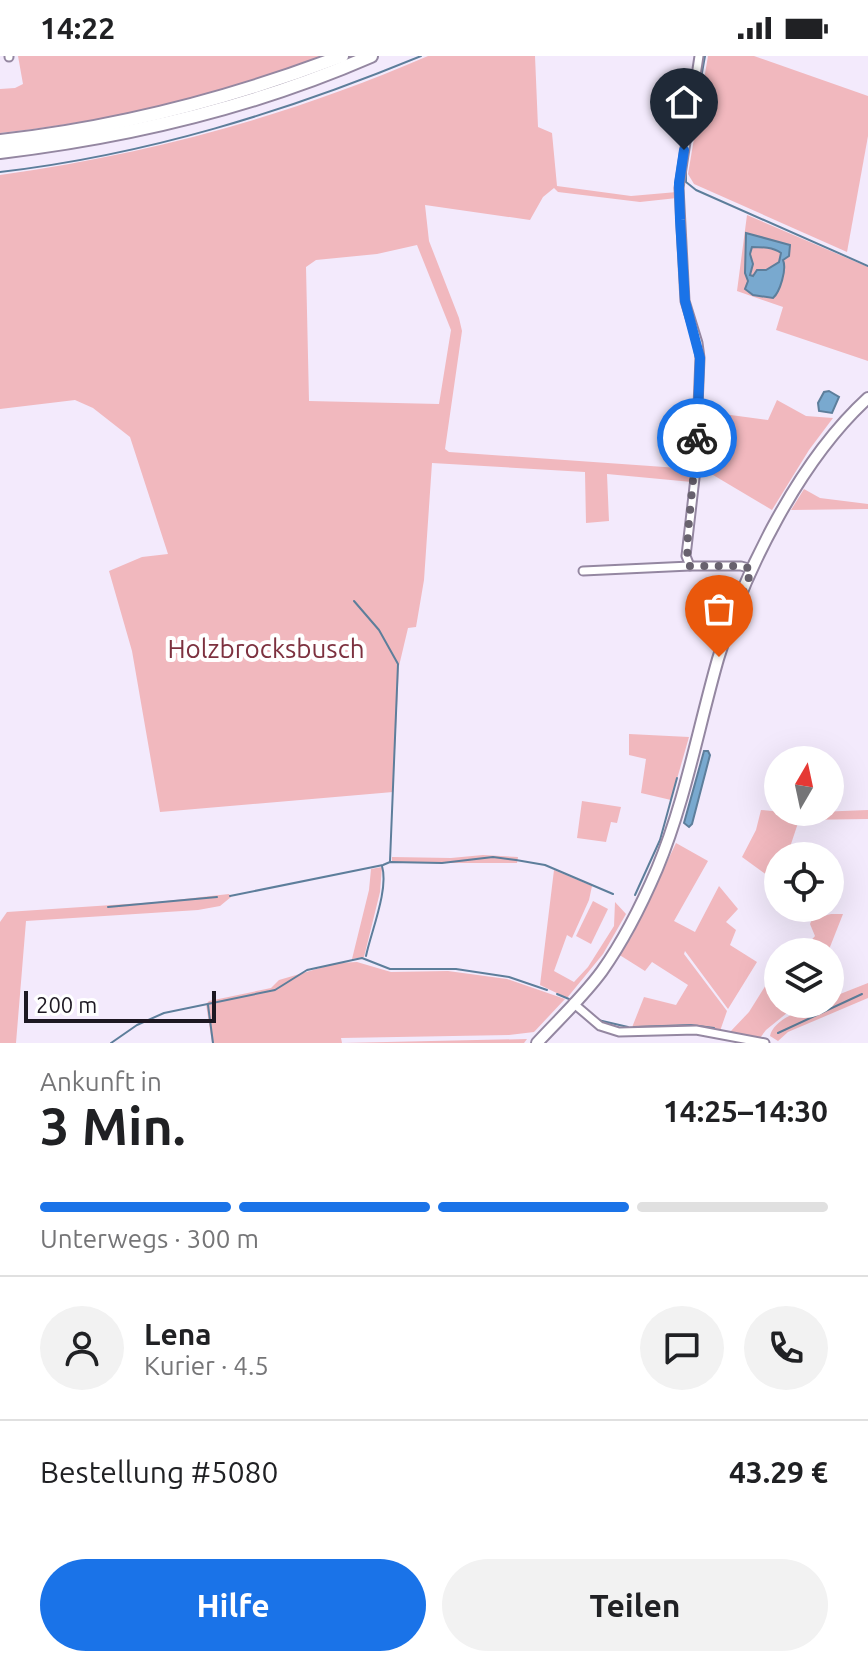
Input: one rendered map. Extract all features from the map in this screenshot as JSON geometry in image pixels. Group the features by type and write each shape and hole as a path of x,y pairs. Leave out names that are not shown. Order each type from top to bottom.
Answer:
{"highway":[{"path":"0,141 81,129 168,111 260,85 342,56"},
{"path":"0,152 82,140 206,112 291,86 371,56"}],"main road":[{"path":"537,1043 613,954 658,866 719,657 752,569 806,473 843,422 868,398"}],"street":[{"path":"690,566 686,556 695,478 700,358 685,301 679,183 699,56"},
{"path":"583,571 690,566 741,566 752,569"},
{"path":"573,1003 600,1026 619,1032 696,1030 765,1043"}],"green space":[{"path":"18,56 322,56 244,84 164,105 82,122 0,133 0,89 23,84"},
{"name":"Holzbrocksbusch","path":"428,56 535,56 538,127 552,133 557,186 631,196 677,192 677,198 640,202 558,192 554,188 543,197 530,220 425,205 429,241 462,331 445,449 449,452 693,469 692,482 607,474 609,521 586,523 585,472 432,463 424,580 416,627 408,628 399,666 393,792 160,812 132,651 109,571 142,557 168,554 130,437 93,408 75,400 0,409 0,175 165,144 271,115","holes":["417,245 451,330 439,404 309,401 306,267 316,260 377,254"]},
{"path":"708,56 754,56 868,96 868,136 847,252 694,184 688,174"},
{"path":"747,215 868,267 868,361 776,330 783,307 737,291","holes":["746,233 788,244 779,292 775,295 746,289"]},
{"path":"752,247 778,251 781,253 779,262 766,270 757,270 753,276 750,274"},
{"path":"777,400 806,416 833,418 772,510 698,466 701,411 768,420"},
{"path":"804,489 820,498 868,504 868,509 791,510"},
{"path":"629,734 689,737 671,800 641,793 646,759 629,755"},
{"path":"582,801 621,807 617,823 611,822 606,842 577,838"},
{"path":"761,810 764,810 764,826 797,826 792,842 764,842 764,873 742,857 756,830"},
{"path":"868,810 868,819 844,819 844,811"},
{"path":"676,843 708,861 674,921 695,932 719,886 738,909 726,922 736,930 730,945 757,962 728,1009 685,951 684,954 727,1011 720,1031 691,1026 631,1030 644,997 676,1005 688,985 652,962 645,971 618,954 631,938"},
{"path":"392,857 518,857 517,863 392,863"},
{"path":"382,867 380,892 364,957 352,959 371,869"},
{"path":"554,870 592,886 589,900 572,938 567,935 554,971 574,982 588,967 614,926 615,902 626,914 603,954 567,998 540,985"},
{"path":"229,894 231,897 220,906 198,910 26,921 16,1043 0,1043 0,922 7,912"},
{"path":"593,901 608,909 591,944 576,936"},
{"path":"840,922 834,938 813,938 810,924"},
{"path":"357,962 391,972 448,971 507,979 565,999 534,1032 341,1038 342,1043 212,1043 206,1004 271,988 279,980 337,963"},
{"path":"868,983 868,998 844,1008 844,992"},
{"path":"764,988 764,1018 781,1018 760,1038 730,1032 749,1012"},
{"path":"786,1018 821,1018 788,1032 778,1041 770,1036 778,1023"},
{"path":"527,1039 524,1043 342,1043"}],"water":[{"path":"746,233 790,245 789,256 783,260 782,280 773,298 753,295 745,289 748,281 745,273","holes":["752,247 771,248 781,253 779,262 750,275"]},
{"path":"829,391 839,397 832,413 819,411 818,403 824,392"},
{"path":"704,751 710,755 689,827 684,823"}],"waterway":[{"path":"0,172 108,155 214,129 267,113 421,56"},
{"path":"688,149 705,56"},
{"path":"686,163 686,182 696,190 868,266"},
{"path":"354,601 379,630 398,664 390,861"},
{"path":"635,895 660,840 677,778"},
{"path":"230,896 390,862 442,863 493,857 545,865 613,894"},
{"path":"366,956 381,898 382,866"},
{"path":"108,907 217,897"},
{"path":"111,1043 137,1025 164,1013 275,990 307,970 362,958 390,969 456,969 509,977 547,990"},
{"path":"557,994 569,999"},
{"path":"778,1033 862,994"},
{"path":"208,1005 213,1043"},
{"path":"598,1020 628,1027"},
{"path":"634,1027 691,1025 714,1028"},
{"path":"732,1033 751,1037"}],"way so far":[{"path":"697,438 687,563 690,566 741,566 752,569 719,657"}],"route":[{"path":"684,150 679,183 680,220 685,301 700,358 697,438"}]}
